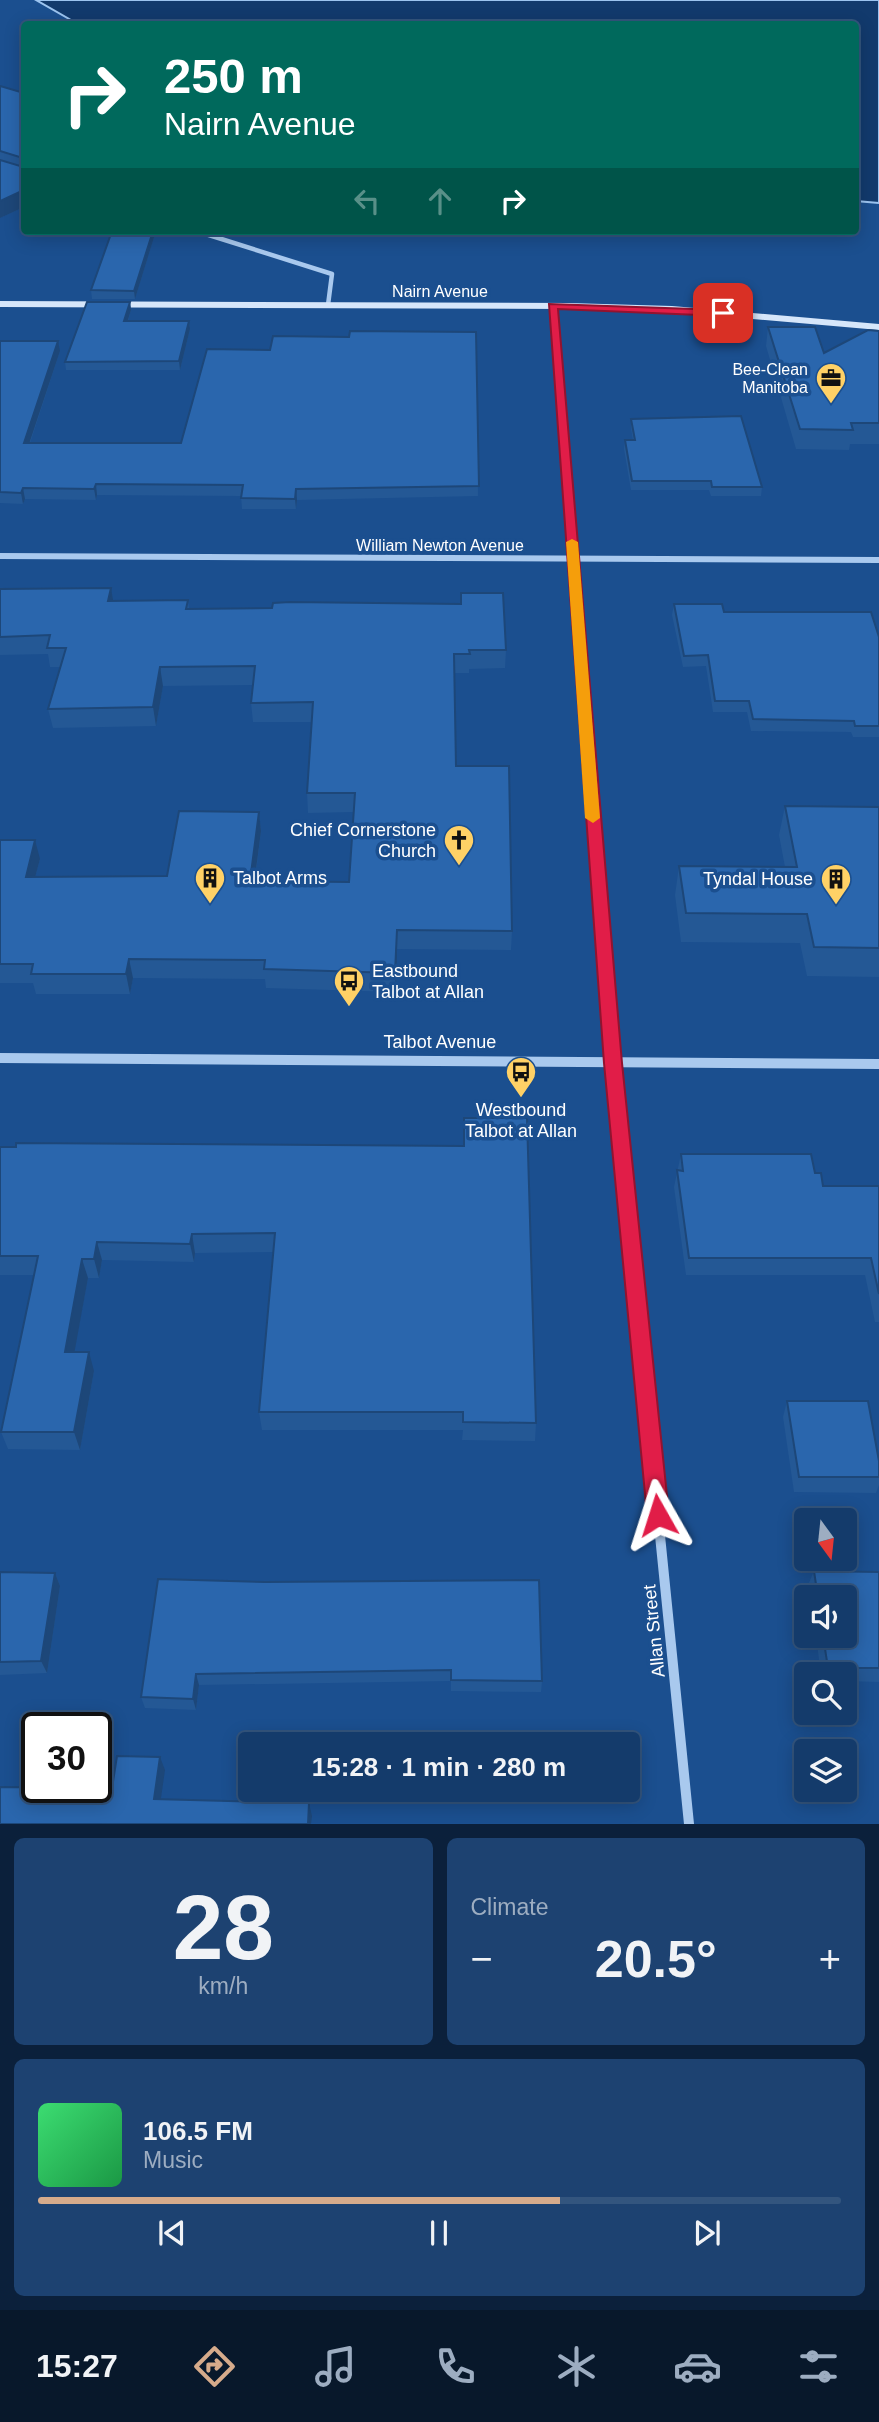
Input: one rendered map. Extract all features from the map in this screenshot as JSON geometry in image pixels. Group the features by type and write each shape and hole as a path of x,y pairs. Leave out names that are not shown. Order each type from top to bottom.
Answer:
{"main road":[{"name":"Nairn Avenue","path":"0,303 672,309 879,327"}],"street":[{"path":"209,235 332,274 328,305"},
{"name":"Allan Street","path":"553,306 613,1063 689,1824"},
{"name":"William Newton Avenue","path":"0,556 879,560"},
{"name":"Talbot Avenue","path":"0,1058 879,1064"}],"water":[{"path":"36,0 879,0 879,203 859,201 859,21 73,21"}],"building":[{"path":"0,86 21,92 21,157 0,151"},
{"path":"0,160 21,166 21,191 0,201"},
{"path":"111,235 152,235 134,291 91,290"},
{"path":"87,302 130,302 124,321 189,321 179,361 65,362"},
{"path":"768,327 815,327 824,353 868,330 879,331 879,423 851,423 853,430 800,429"},
{"path":"350,331 476,332 479,486 296,489 295,499 241,498 243,485 96,484 94,489 23,488 21,493 0,492 0,341 58,341 24,443 181,443 207,349 270,350 273,336 349,337"},
{"path":"741,416 762,487 712,487 711,481 632,481 625,440 635,440 631,419"},
{"path":"111,588 108,601 188,600 186,609 272,608 273,603 290,602 461,604 461,593 503,593 506,650 469,650 470,654 454,654 456,766 509,766 512,931 397,930 395,973 264,969 265,960 129,959 126,974 31,974 33,964 0,964 0,840 35,840 26,877 167,876 179,811 259,812 250,881 349,882 355,793 307,793 313,702 251,703 255,666 160,667 153,707 48,709 66,648 47,648 50,635 0,637 0,589"},
{"path":"674,604 722,604 724,612 871,612 879,637 879,726 855,726 854,721 753,719 749,701 715,701 708,655 684,656"},
{"path":"785,806 879,807 879,948 814,947 807,914 686,913 679,866 797,867"},
{"path":"464,1118 527,1118 536,1423 463,1422 463,1412 259,1412 275,1233 192,1234 190,1244 97,1242 94,1259 82,1259 65,1352 89,1352 74,1432 1,1432 38,1256 0,1256 0,1147 16,1147 16,1143 464,1146"},
{"path":"681,1154 811,1154 815,1173 821,1173 823,1186 879,1186 879,1294 871,1258 689,1258 677,1170 683,1171"},
{"path":"787,1401 868,1401 879,1461 879,1477 799,1477"},
{"path":"0,1572 55,1573 41,1661 0,1662"},
{"path":"814,1572 879,1572 879,1668 857,1668 857,1662 827,1662 825,1648 857,1648 857,1585 816,1585"},
{"path":"158,1579 265,1582 539,1580 542,1681 451,1680 451,1670 196,1674 193,1699 141,1697"},
{"path":"117,1756 160,1757 154,1799 309,1803 308,1824 0,1824 0,1787 21,1787 21,1803 112,1803"}],"slow traffic":[{"path":"572,542 593,818"}],"place":[{"name":"Bee-Clean Manitoba","path":"831,405"},
{"name":"Chief Cornerstone Church","path":"459,867"},
{"name":"Talbot Arms","path":"210,905"},
{"name":"Tyndal House","path":"836,906"},
{"name":"Eastbound Talbot at Allan","path":"349,1008"},
{"name":"Westbound Talbot at Allan","path":"521,1099"}],"route":[{"path":"658,1515 613,1063 553,306 723,313"}]}
